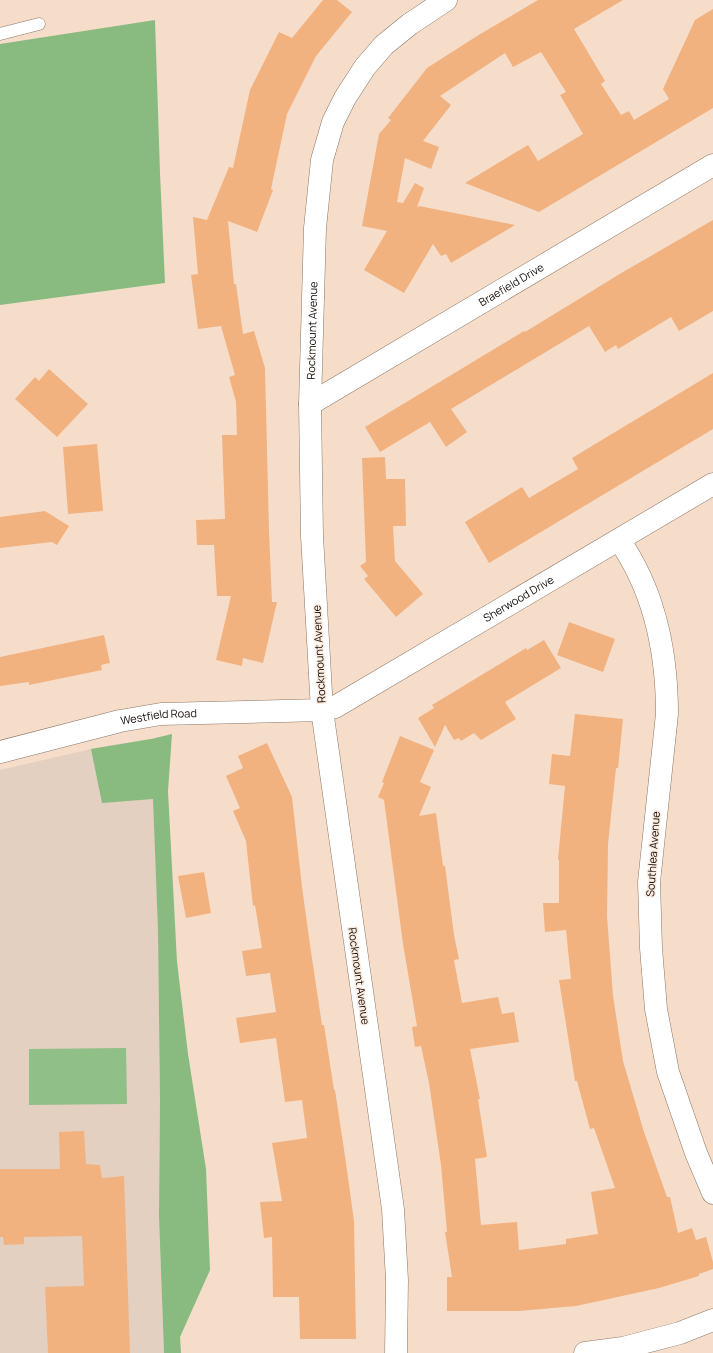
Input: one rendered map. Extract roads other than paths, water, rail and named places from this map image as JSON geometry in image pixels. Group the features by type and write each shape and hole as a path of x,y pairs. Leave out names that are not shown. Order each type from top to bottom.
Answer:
{"street":[{"name":"Rockmount Avenue","path":"396,1353 397,1280 393,1209 322,710 312,536 310,404 315,228 322,160 333,122 345,98 365,67 384,45 410,24 446,0"},
{"name":"Braefield Drive","path":"310,404 713,165"},
{"name":"Sherwood Drive","path":"322,710 335,707 713,484"},
{"name":"Southlea Avenue","path":"619,540 627,551 643,582 654,614 662,651 667,687 667,714 649,882 651,948 656,1009 668,1072 696,1153 713,1193"},
{"name":"Westfield Road","path":"0,752 120,720 161,714 322,710"},
{"path":"585,1353 623,1348 680,1333 713,1320"}],"lane":[{"path":"0,34 39,24"}]}
